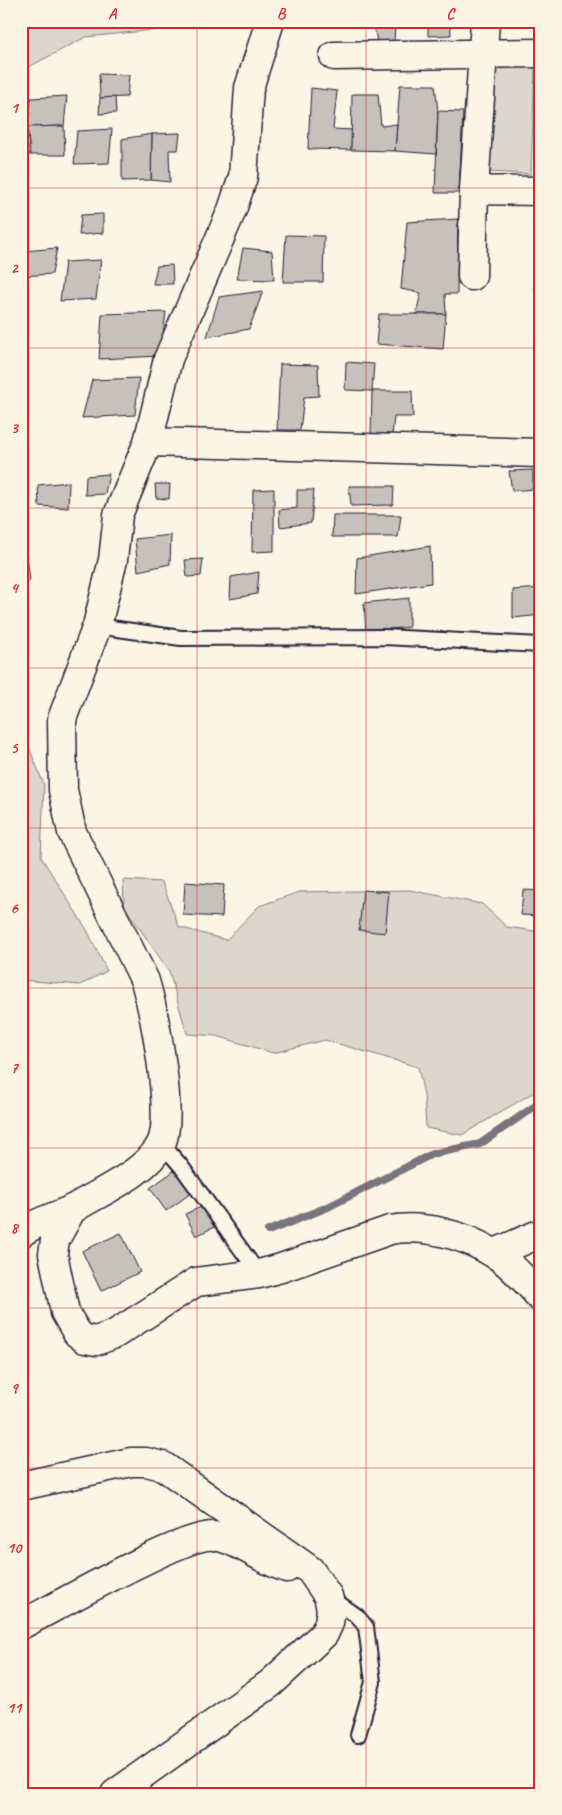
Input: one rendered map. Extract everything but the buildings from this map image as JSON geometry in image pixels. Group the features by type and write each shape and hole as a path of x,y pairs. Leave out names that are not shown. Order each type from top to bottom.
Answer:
{"street":[{"path":"21,1233 32,1224 72,1209 140,1169 161,1143 165,1118 164,1078 150,1000 145,981 72,832 63,790 62,719 97,626 113,560 118,515 148,442 168,359 228,220 243,177 249,88 270,21"},
{"path":"472,276 474,190 485,21"},
{"path":"334,56 541,53"},
{"path":"474,190 541,190"},
{"path":"148,442 541,453"},
{"path":"72,1209 55,1240 53,1254 64,1312 76,1333 85,1339 96,1340 115,1334 196,1282 259,1274 390,1230 403,1228 447,1233 495,1253 541,1298"},
{"path":"495,1253 541,1233"},
{"path":"21,1486 131,1462 146,1462 163,1466 310,1570 328,1596 331,1609 329,1623 324,1634 271,1683 115,1794"},
{"path":"21,1625 175,1546 203,1536 223,1538 286,1568 310,1570"}],"lane":[{"path":"97,626 181,638 384,637 541,645"},
{"path":"161,1143 181,1166 259,1274"},
{"path":"328,1596 357,1616 366,1628 373,1682 358,1735"}],"shaded area":[{"path":"21,21 204,21 202,25 86,37 21,71"},
{"path":"490,63 535,65 531,174 487,172"},
{"path":"21,727 44,785 41,857 87,930 107,971 80,985 21,980"},
{"path":"123,880 162,882 179,927 226,940 259,906 299,892 409,890 482,904 507,927 541,932 541,1088 462,1135 426,1128 424,1095 418,1067 325,1040 273,1053 217,1036 187,1034 169,971 124,906"}],"waterway":[{"path":"268,1231 328,1207 432,1154 480,1144 541,1102"}]}
